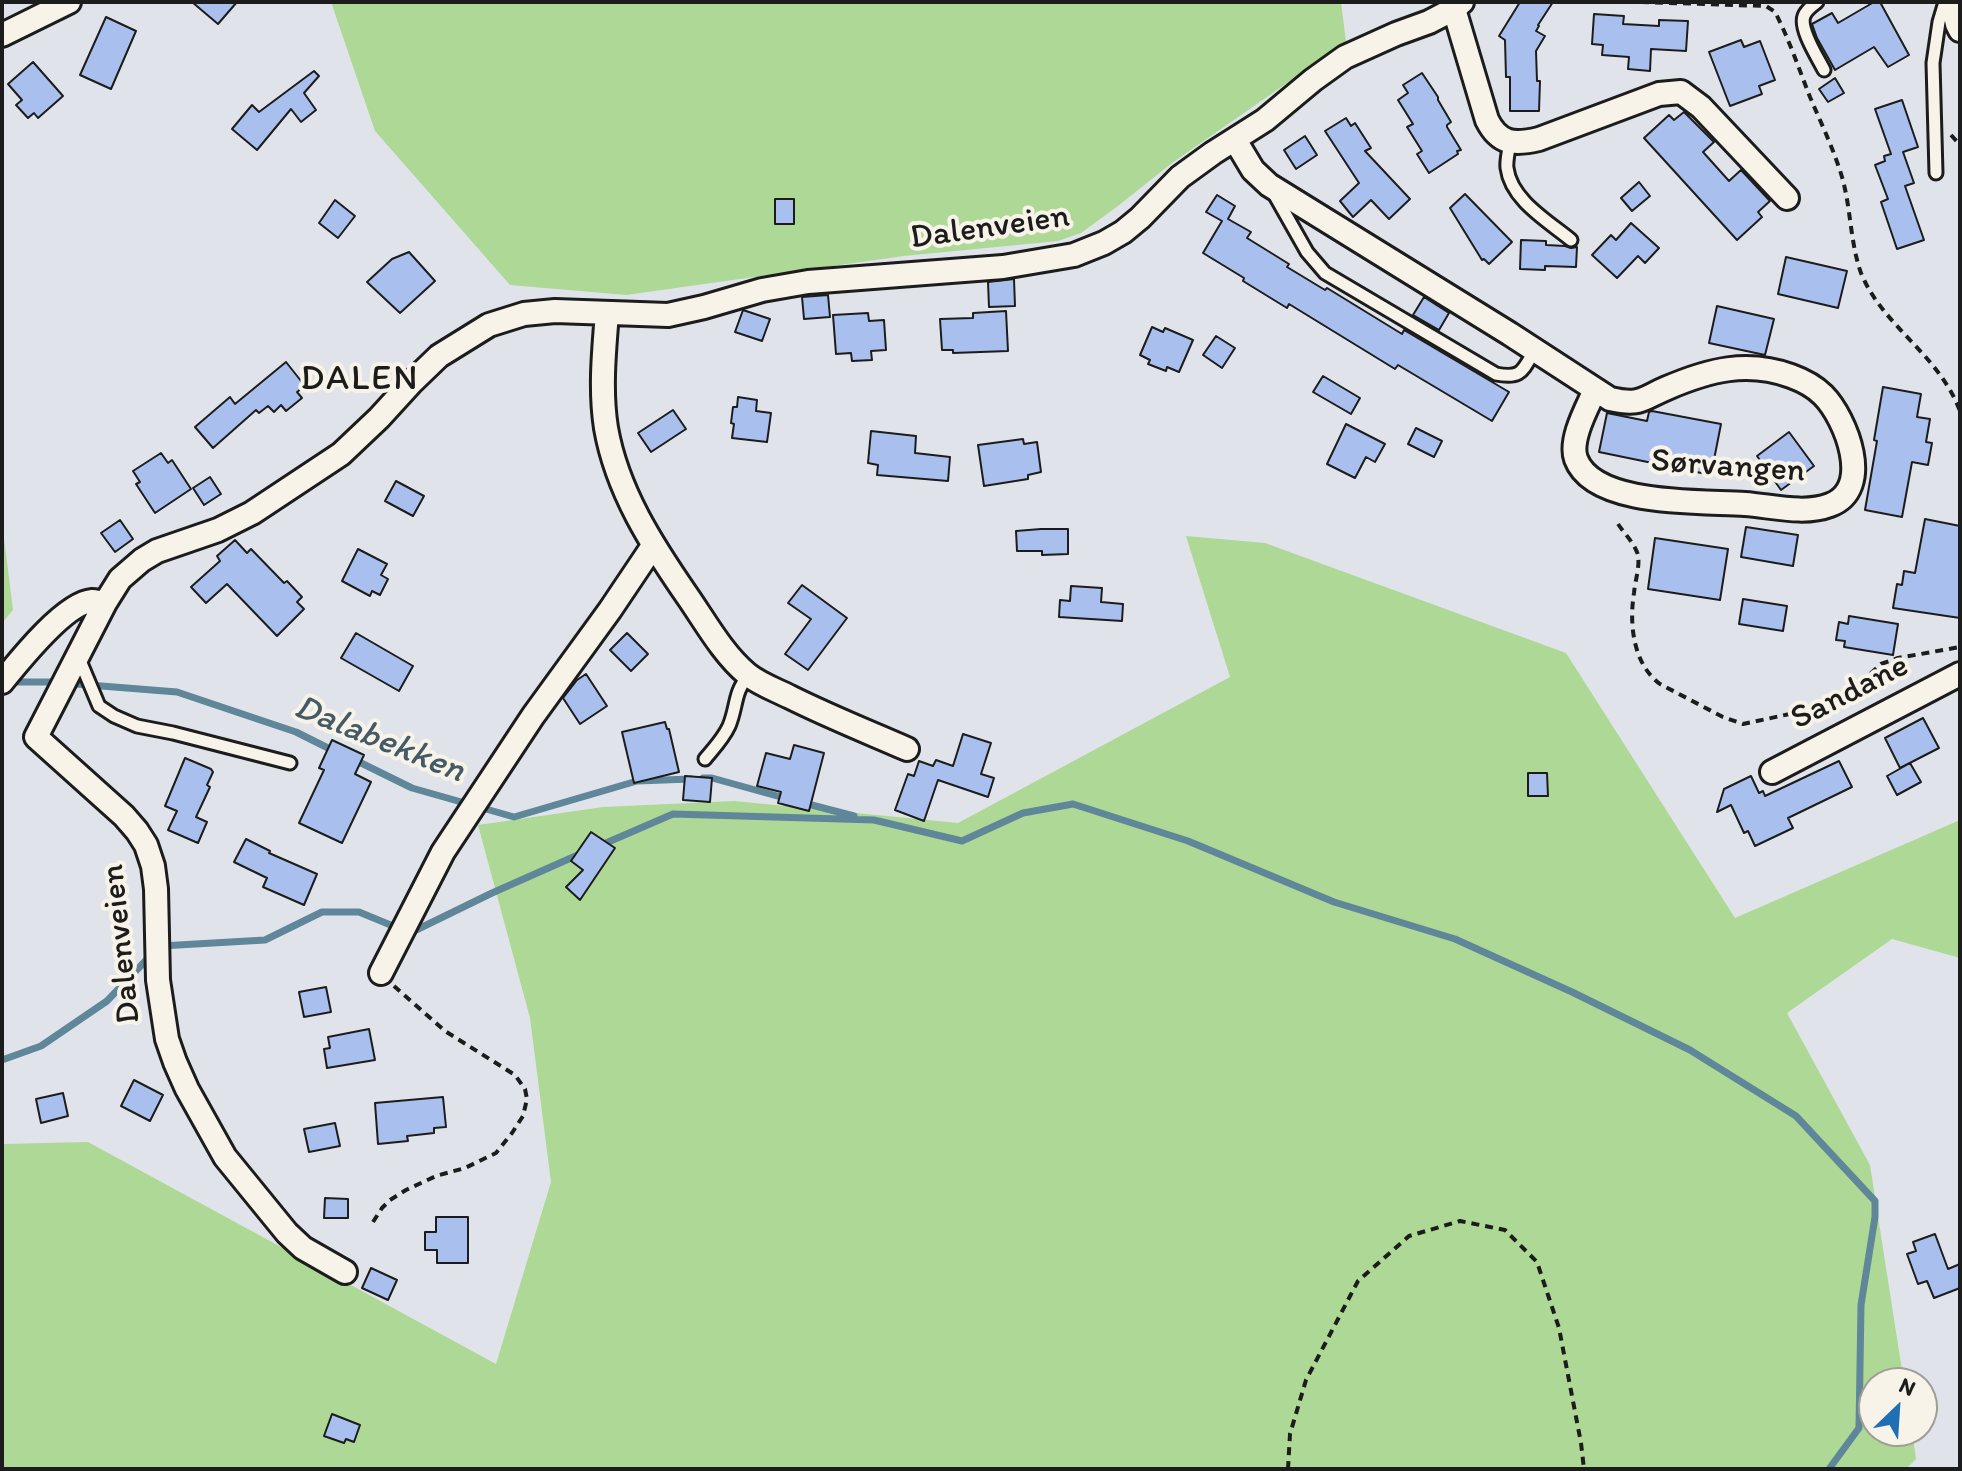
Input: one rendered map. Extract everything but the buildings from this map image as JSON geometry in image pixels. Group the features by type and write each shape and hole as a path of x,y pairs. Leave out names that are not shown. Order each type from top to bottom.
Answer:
{"street":[{"path":"2,35 69,2"},
{"path":"1952,2 1960,30"},
{"name":"Dalenveien","path":"345,1272 303,1248 225,1157 187,1089 167,1039 158,980 156,889 146,845 124,816 36,737 120,579 157,551 218,530 252,513 341,454 439,356 489,325 524,314 555,311 668,315 797,284 1003,267 1074,255 1123,232 1180,177 1265,120 1345,57 1429,22 1458,5 1487,120 1492,131 1510,142"},
{"path":"1510,142 1539,139 1659,94 1681,92 1701,107 1787,198"},
{"name":"Sørvangen","path":"1235,140 1253,170 1269,185 1610,399 1640,402 1705,373 1734,368 1779,372 1809,384 1823,395 1840,419 1854,465 1851,481 1840,500 1807,510 1680,502 1629,494 1591,479 1576,459 1576,438 1595,390"},
{"path":"607,313 603,370 606,427 623,488 653,546 721,645 748,676 907,749"},
{"path":"381,973 443,852 533,716 653,546"},
{"path":"2,682 27,650 65,615 79,605 92,601 105,603"},
{"name":"Sandane","path":"1772,772 1960,674"}],"lane":[{"path":"1817,2 1804,15 1803,22 1824,70"},
{"path":"1936,173 1933,63 1945,2"},
{"path":"1510,142 1507,168 1514,189 1571,240"},
{"path":"1269,185 1307,252 1325,273 1496,374 1509,377 1521,372 1535,350"},
{"path":"78,655 99,706 114,716 137,726 290,763"},
{"path":"705,759 730,724 740,686 748,676"}],"path":[{"path":"1641,2 1766,6 1775,12 1842,175 1861,272 1887,316 1941,374 1960,411"},
{"path":"1618,524 1638,555 1631,616 1634,640 1642,661 1651,677 1660,684 1723,717 1743,724 1799,712 1860,683 1881,664 1960,647"},
{"path":"373,1222 390,1200 406,1190 496,1153 523,1116 527,1099 525,1089 515,1075 445,1031 381,973"},
{"path":"1288,1469 1290,1434 1306,1380 1358,1281 1409,1236 1460,1221 1505,1230 1537,1262 1559,1328 1584,1469"}],"green space":[{"path":"331,2 1341,2 1346,42 1172,163 1081,233 1058,241 904,256 626,295 510,285 375,131"},
{"path":"2,522 13,610 2,623"},
{"path":"1186,536 1265,543 1566,653 1735,918 1960,820 1960,958 1892,939 1787,1013 1870,1165 1902,1367 1858,1367 1858,1447 1914,1447 1916,1459 1906,1469 2,1469 2,1144 88,1142 496,1364 551,1182 530,1018 478,825 603,807 734,801 958,823 1230,677"}],"waterway":[{"name":"Dalabekken","path":"8,682 51,682 177,692 296,732 336,752"},
{"name":"Dalabekken","path":"355,760 412,788 514,817 637,781 691,779"},
{"name":"Dalabekken","path":"703,778 788,799"},
{"name":"Dalabekken","path":"804,803 854,816"},
{"path":"599,846 673,814 874,820 962,841 1023,813 1073,804 1188,841 1334,902 1455,939 1690,1050 1796,1116 1875,1201 1861,1305 1859,1428 1829,1469"},
{"path":"161,946 265,940 322,912 359,912 410,933 580,854"},
{"path":"2,1060 41,1046 107,1001 152,954"}],"district":[{"name":"DALEN","path":"360,380"}]}
